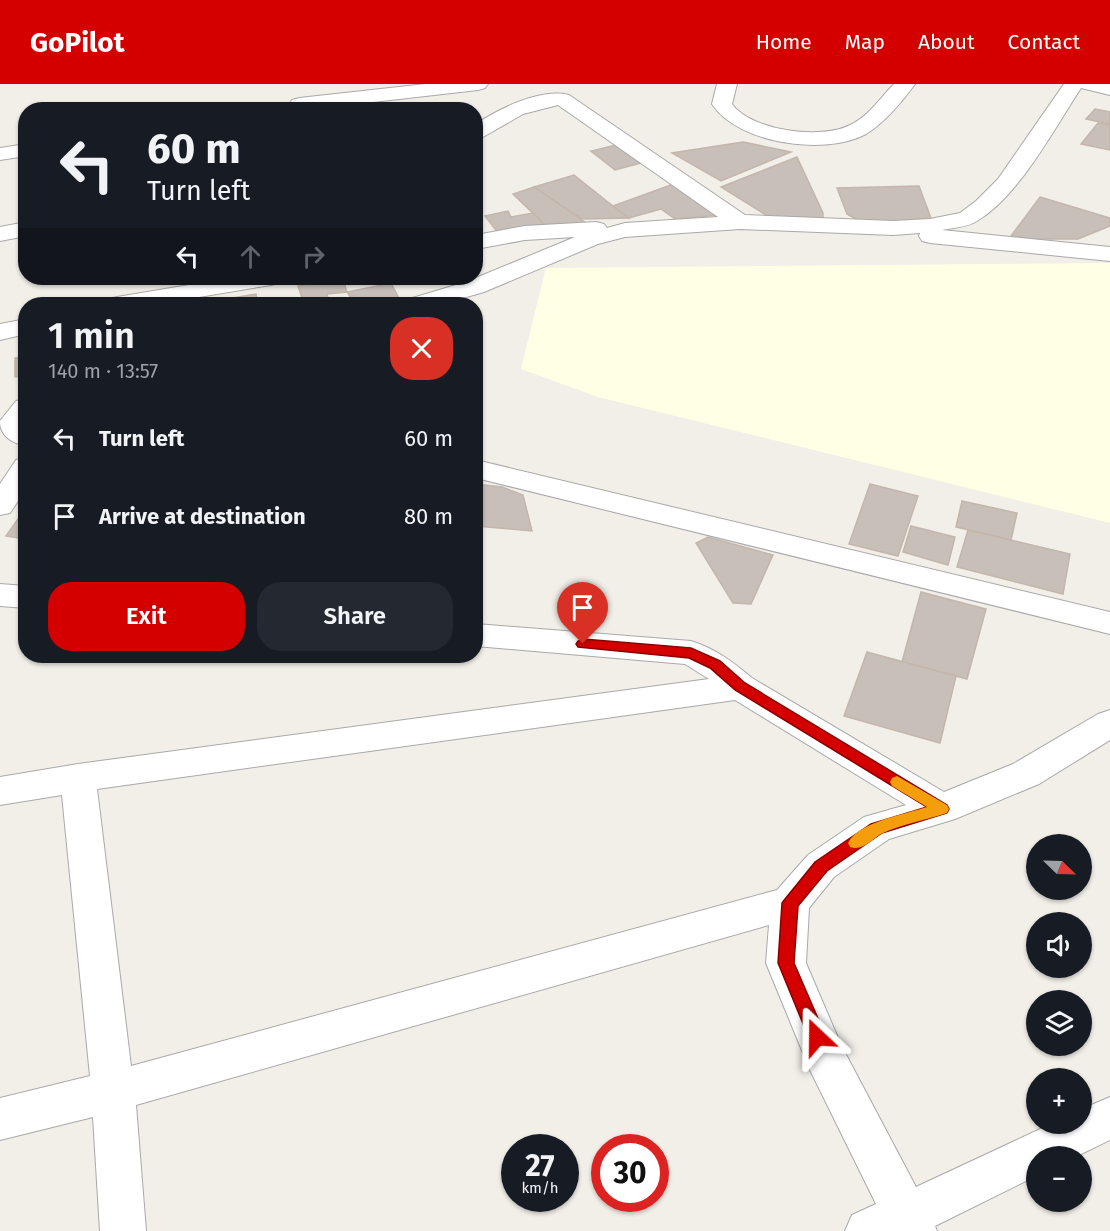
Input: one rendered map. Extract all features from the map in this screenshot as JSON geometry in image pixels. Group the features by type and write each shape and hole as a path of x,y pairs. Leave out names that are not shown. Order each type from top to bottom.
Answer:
{"street":[{"path":"297,102 309,95 312,84"},
{"path":"324,102 477,84"},
{"path":"727,84 722,104 730,115 752,128 776,135 830,137 857,131 877,116 904,84"},
{"path":"848,228 930,226 967,218 984,206 1006,184 1074,84"},
{"path":"1088,84 1110,89"},
{"path":"532,86 542,88 561,99 740,222"},
{"path":"398,102 409,92"},
{"path":"483,129 512,110 531,103 561,99"},
{"path":"0,154 18,151"},
{"path":"483,241 585,228 626,230 740,222 848,228 1110,254"},
{"path":"483,284 591,239 626,230"},
{"path":"0,234 18,231"},
{"path":"158,297 230,285"},
{"path":"441,297 480,285"},
{"path":"0,332 18,328"},
{"path":"483,471 1110,623"},
{"path":"0,506 18,478"},
{"path":"0,595 18,596"},
{"path":"483,636 691,653 715,665 740,687 942,809"},
{"path":"0,791 78,778 740,687"},
{"path":"0,1119 113,1091 790,903 821,866 877,828 942,809 1026,774 1110,723"},
{"path":"78,778 113,1091 123,1231"},
{"path":"786,963 790,903"},
{"path":"724,922 751,931 773,943 786,963 896,1226 1110,1118"}],"shaded area":[{"path":"1110,263 1110,523 598,397 521,369 546,268"}],"building":[{"path":"1095,109 1110,112 1110,124 1086,119"},
{"path":"1098,123 1110,125 1110,150 1081,144"},
{"path":"743,142 791,152 721,181 672,153"},
{"path":"620,144 645,162 615,170 591,151"},
{"path":"797,157 823,213 823,220 774,220 721,187"},
{"path":"574,175 629,218 582,219 534,187"},
{"path":"676,183 719,215 675,219 661,209 629,218 613,206"},
{"path":"919,186 931,218 922,222 859,221 847,214 837,188"},
{"path":"534,187 586,223 544,224 513,194"},
{"path":"1040,197 1110,218 1110,226 1078,239 1031,239 1011,236"},
{"path":"508,211 511,217 533,213 544,224 498,233 485,216"},
{"path":"345,285 347,292 327,294 328,297 302,297 298,286"},
{"path":"392,285 398,297 350,297 347,292"},
{"path":"256,294 257,297 238,297"},
{"path":"15,358 18,358 18,377 15,377"},
{"path":"870,484 918,496 898,556 849,544"},
{"path":"483,485 502,487 523,495 532,531 483,527"},
{"path":"962,501 1017,513 1011,540 956,527"},
{"path":"18,519 18,538 6,536"},
{"path":"911,526 955,537 948,565 903,552"},
{"path":"968,530 1070,554 1063,594 957,567"},
{"path":"708,537 773,555 751,604 733,603 696,543"},
{"path":"921,592 986,609 967,679 902,662"},
{"path":"867,652 956,676 940,743 844,716"}],"slow traffic":[{"path":"855,843 877,828 942,809 897,782"}],"route":[{"path":"583,644 691,653 715,665 740,687 942,809 877,828 821,866 790,903 786,963 817,1037"}]}
